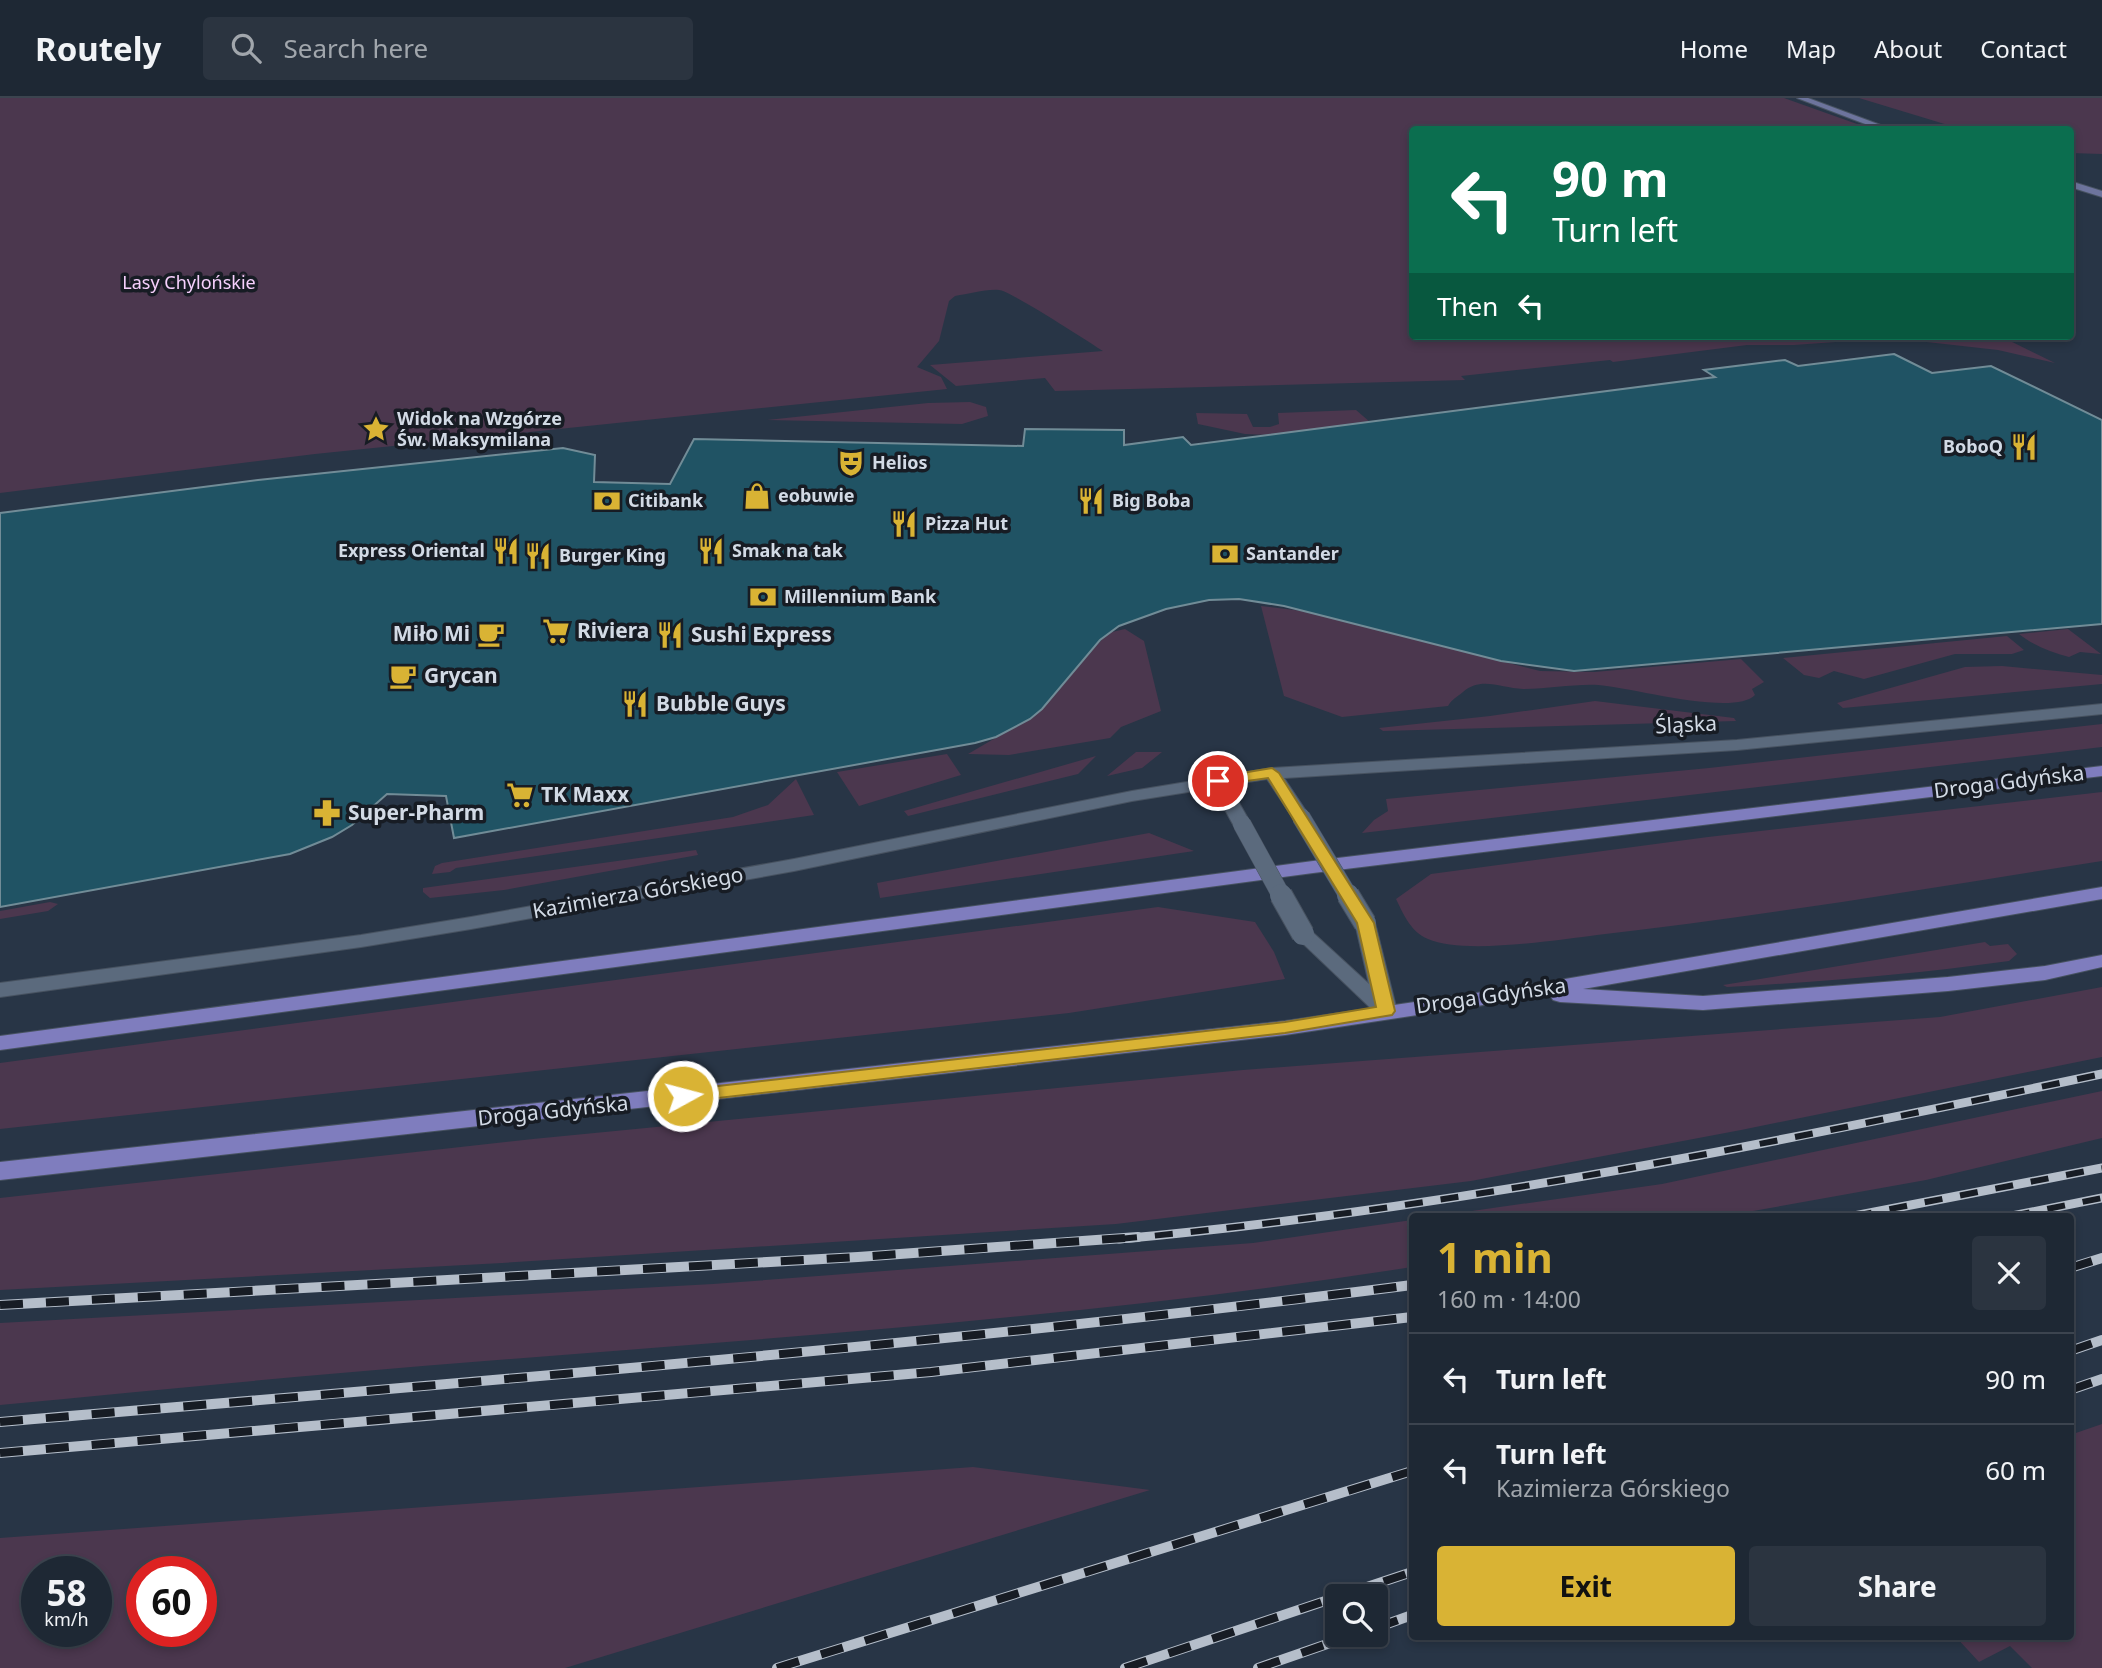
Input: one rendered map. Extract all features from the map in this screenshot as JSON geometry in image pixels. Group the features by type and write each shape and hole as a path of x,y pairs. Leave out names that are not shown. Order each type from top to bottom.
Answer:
{"main road":[{"path":"1801,98 1879,126"},
{"path":"2074,185 2102,194"},
{"name":"Droga Gdyńska","path":"0,1043 1188,882 2102,771"},
{"name":"Droga Gdyńska","path":"0,1171 1285,1027 1524,993 2102,892"},
{"path":"1524,993 1703,1003 1948,985 2045,973 2102,961"}],"street":[{"name":"Śląska","path":"1272,773 1737,745 2102,709"},
{"name":"Kazimierza Górskiego","path":"0,990 361,941 471,923 794,865 1132,796 1272,773"},
{"path":"1272,773 1365,923 1386,1011"},
{"path":"1218,781 1303,934 1386,1011"}],"green space":[{"name":"Lasy Chylońskie","path":"0,98 1784,98 1863,126 1409,126 1409,340 1863,340 1747,345 1613,362 1610,360 1461,376 1465,380 1055,391 1045,378 956,386 930,365 1103,351 1018,298 999,290 988,290 955,296 949,301 939,341 917,367 941,377 947,389 315,454 0,493"},
{"path":"1859,98 2102,98 2102,154 2074,153 2074,126 1951,126"},
{"name":"Lasy Chylońskie","path":"1909,340 2008,340 2055,363 1998,350"},
{"path":"970,402 986,407 988,416 962,424 767,420 928,403"},
{"path":"1356,410 1370,422 1270,435 1245,434 1198,424 1196,413 1247,414 1253,427 1270,427 1279,424 1278,413"},
{"path":"1261,606 1310,612 1540,671 1594,672 1741,659 1764,682 1752,689 1755,695 1744,701 1726,703 1681,699 1598,685 1523,689 1484,684 1470,687 1448,706 1342,717 1284,696"},
{"path":"1125,629 1144,641 1161,711 1121,727 1110,738 1009,755 968,754 1033,716 1108,633"},
{"path":"2068,629 2101,654 2080,652 2069,657 2043,648 2019,634"},
{"path":"2007,636 2024,650 2012,654 1955,654 1864,679 1834,671 1819,678 1804,675 1783,658"},
{"path":"2002,666 2102,675 2102,684 1843,708 1837,703 1965,667"},
{"path":"1595,701 1734,718 1736,721 1383,731 1379,728 1490,716"},
{"path":"2102,724 2102,747 1362,833 1374,820 1388,811 1386,799 1709,768"},
{"path":"1136,752 1162,752 1142,768 1107,776"},
{"path":"947,754 961,775 859,806 837,772"},
{"path":"1096,756 1078,774 908,816 904,811"},
{"path":"796,779 814,815 456,868 450,872 432,874 435,866 442,863 733,817 768,805"},
{"path":"2102,792 2102,861 1850,901 1535,943 1464,946 1444,944 1422,936 1412,927 1396,899 1431,874 1708,837"},
{"path":"1149,833 1194,851 880,898 877,883"},
{"path":"696,850 698,855 504,890 430,898 423,892 423,888"},
{"path":"50,902 58,904 48,911 0,919 0,911"},
{"path":"1158,907 1255,922 1274,952 1285,979 1069,1013 0,1129 0,1063"},
{"path":"1985,942 1990,946 2008,944 2017,954 2009,961 1904,974 1763,985 1723,985"},
{"path":"2102,987 2102,1057 1471,1181 1116,1224 502,1263 0,1290 0,1198 533,1139 1243,1070 1940,1017"},
{"path":"2102,1091 2102,1138 1926,1180 1742,1213 1458,1213 1662,1184"},
{"path":"1409,1220 1409,1267 1145,1303 1011,1317 341,1373 0,1405 0,1323 713,1284 1253,1243"},
{"path":"2102,1424 2102,1668 2032,1668 2010,1646 1979,1662 1959,1640 2074,1640 2074,1434"},
{"path":"973,1467 1150,1490 565,1668 0,1668 0,1538"}],"building":[{"name":"Riviera","path":"1894,354 1932,373 1991,366 2102,420 2102,624 1574,671 1501,661 1284,606 1239,599 1209,600 1166,609 1119,626 1100,640 1042,709 1030,719 996,737 975,743 454,838 446,796 387,794 352,825 332,837 290,854 0,907 0,513 258,480 563,448 595,455 594,482 670,484 694,439 1023,446 1025,429 1124,430 1124,445 1183,437 1191,445 1715,377 1704,370 1785,360 1798,366"}],"railway":[{"path":"1119,1239 1243,1226 1490,1192 1735,1149 2102,1074"},
{"path":"1870,1213 2102,1168"},
{"path":"2027,1213 2102,1198"},
{"path":"0,1305 858,1257 1138,1237"},
{"path":"2074,1267 2102,1258"},
{"path":"0,1422 883,1344 1409,1285"},
{"path":"0,1453 931,1372 1409,1317"},
{"path":"2074,1350 2102,1340"},
{"path":"2074,1389 2102,1379"},
{"path":"777,1668 1409,1472"},
{"path":"1376,1584 1409,1573"},
{"path":"1125,1668 1325,1601"},
{"path":"1388,1624 1409,1616"},
{"path":"1258,1668 1325,1645"}],"place":[{"name":"Widok na Wzgórze Św. Maksymilana","path":"376,429"},
{"name":"BoboQ","path":"2024,447"},
{"name":"Helios","path":"851,463"},
{"name":"eobuwie","path":"757,496"},
{"name":"Citibank","path":"607,501"},
{"name":"Big Boba","path":"1091,501"},
{"name":"Pizza Hut","path":"904,524"},
{"name":"Express Oriental","path":"506,551"},
{"name":"Smak na tak","path":"711,551"},
{"name":"Santander","path":"1225,554"},
{"name":"Burger King","path":"538,556"},
{"name":"Millennium Bank","path":"763,597"},
{"name":"Riviera","path":"556,631"},
{"name":"Miło Mi","path":"491,634"},
{"name":"Sushi Express","path":"670,635"},
{"name":"Grycan","path":"403,676"},
{"name":"Bubble Guys","path":"635,704"},
{"name":"TK Maxx","path":"520,795"},
{"name":"Super-Pharm","path":"327,813"}],"route":[{"path":"683,1096 1285,1027 1386,1011 1365,923 1272,773 1218,781"}]}
